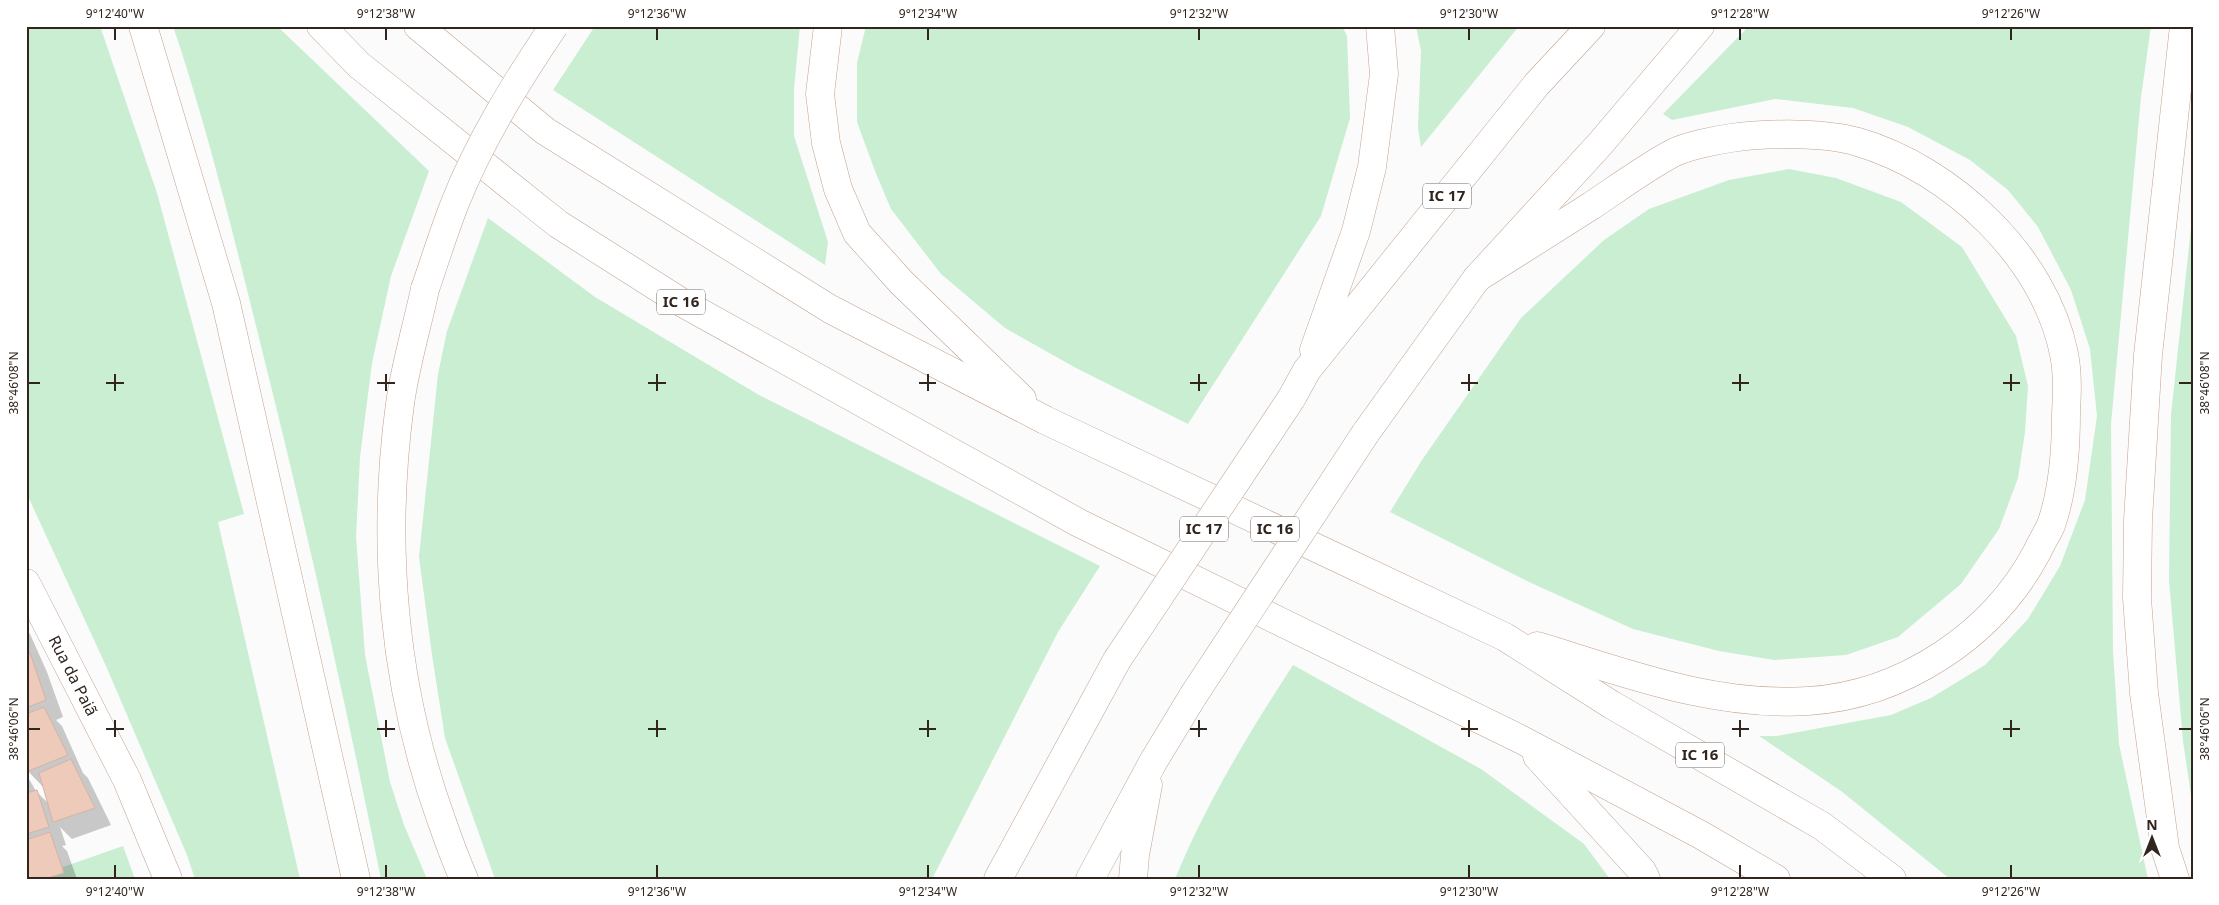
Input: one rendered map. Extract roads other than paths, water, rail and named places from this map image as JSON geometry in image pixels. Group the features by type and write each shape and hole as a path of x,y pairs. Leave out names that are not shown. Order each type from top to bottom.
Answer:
{"main road":[{"path":"143,26 226,303 356,879"},
{"name":"IC 16","path":"321,26 359,65 558,224 681,302 1079,523 1522,740 1701,835 1776,879"},
{"name":"IC 16","path":"418,26 545,132 656,199 830,309 1045,420 1505,637 1612,704 1822,826 1892,879"},
{"path":"464,879 430,790 410,716 397,637 391,555 392,475 400,402 425,289 456,201 488,135 524,71 554,26"},
{"path":"828,26 820,94 826,143 838,189 857,233 901,282 1045,420"},
{"path":"1307,370 1356,230 1372,167 1384,74 1380,26"},
{"name":"IC 17","path":"998,879 1117,660 1291,399 1307,370 1537,84 1591,26"},
{"path":"1090,879 1153,762 1193,696 1365,434 1477,278 1600,144 1700,26"},
{"path":"2175,879 2164,839 2144,693 2137,598 2138,520 2148,355 2184,26"},
{"path":"1477,278 1676,151 1730,138 1800,135 1856,142 1900,158 1967,201 2020,256 2049,307 2064,351 2067,376 2066,437 2059,488 2050,526 2028,569 2003,603 1964,640 1930,663 1886,684 1847,696 1808,701 1751,701 1697,694 1505,637"},
{"name":"Rua da Paiã","path":"26,584 127,780 168,879"},
{"path":"1522,740 1590,812 1642,871 1646,879"},
{"path":"1133,879 1135,855 1153,762"}]}
